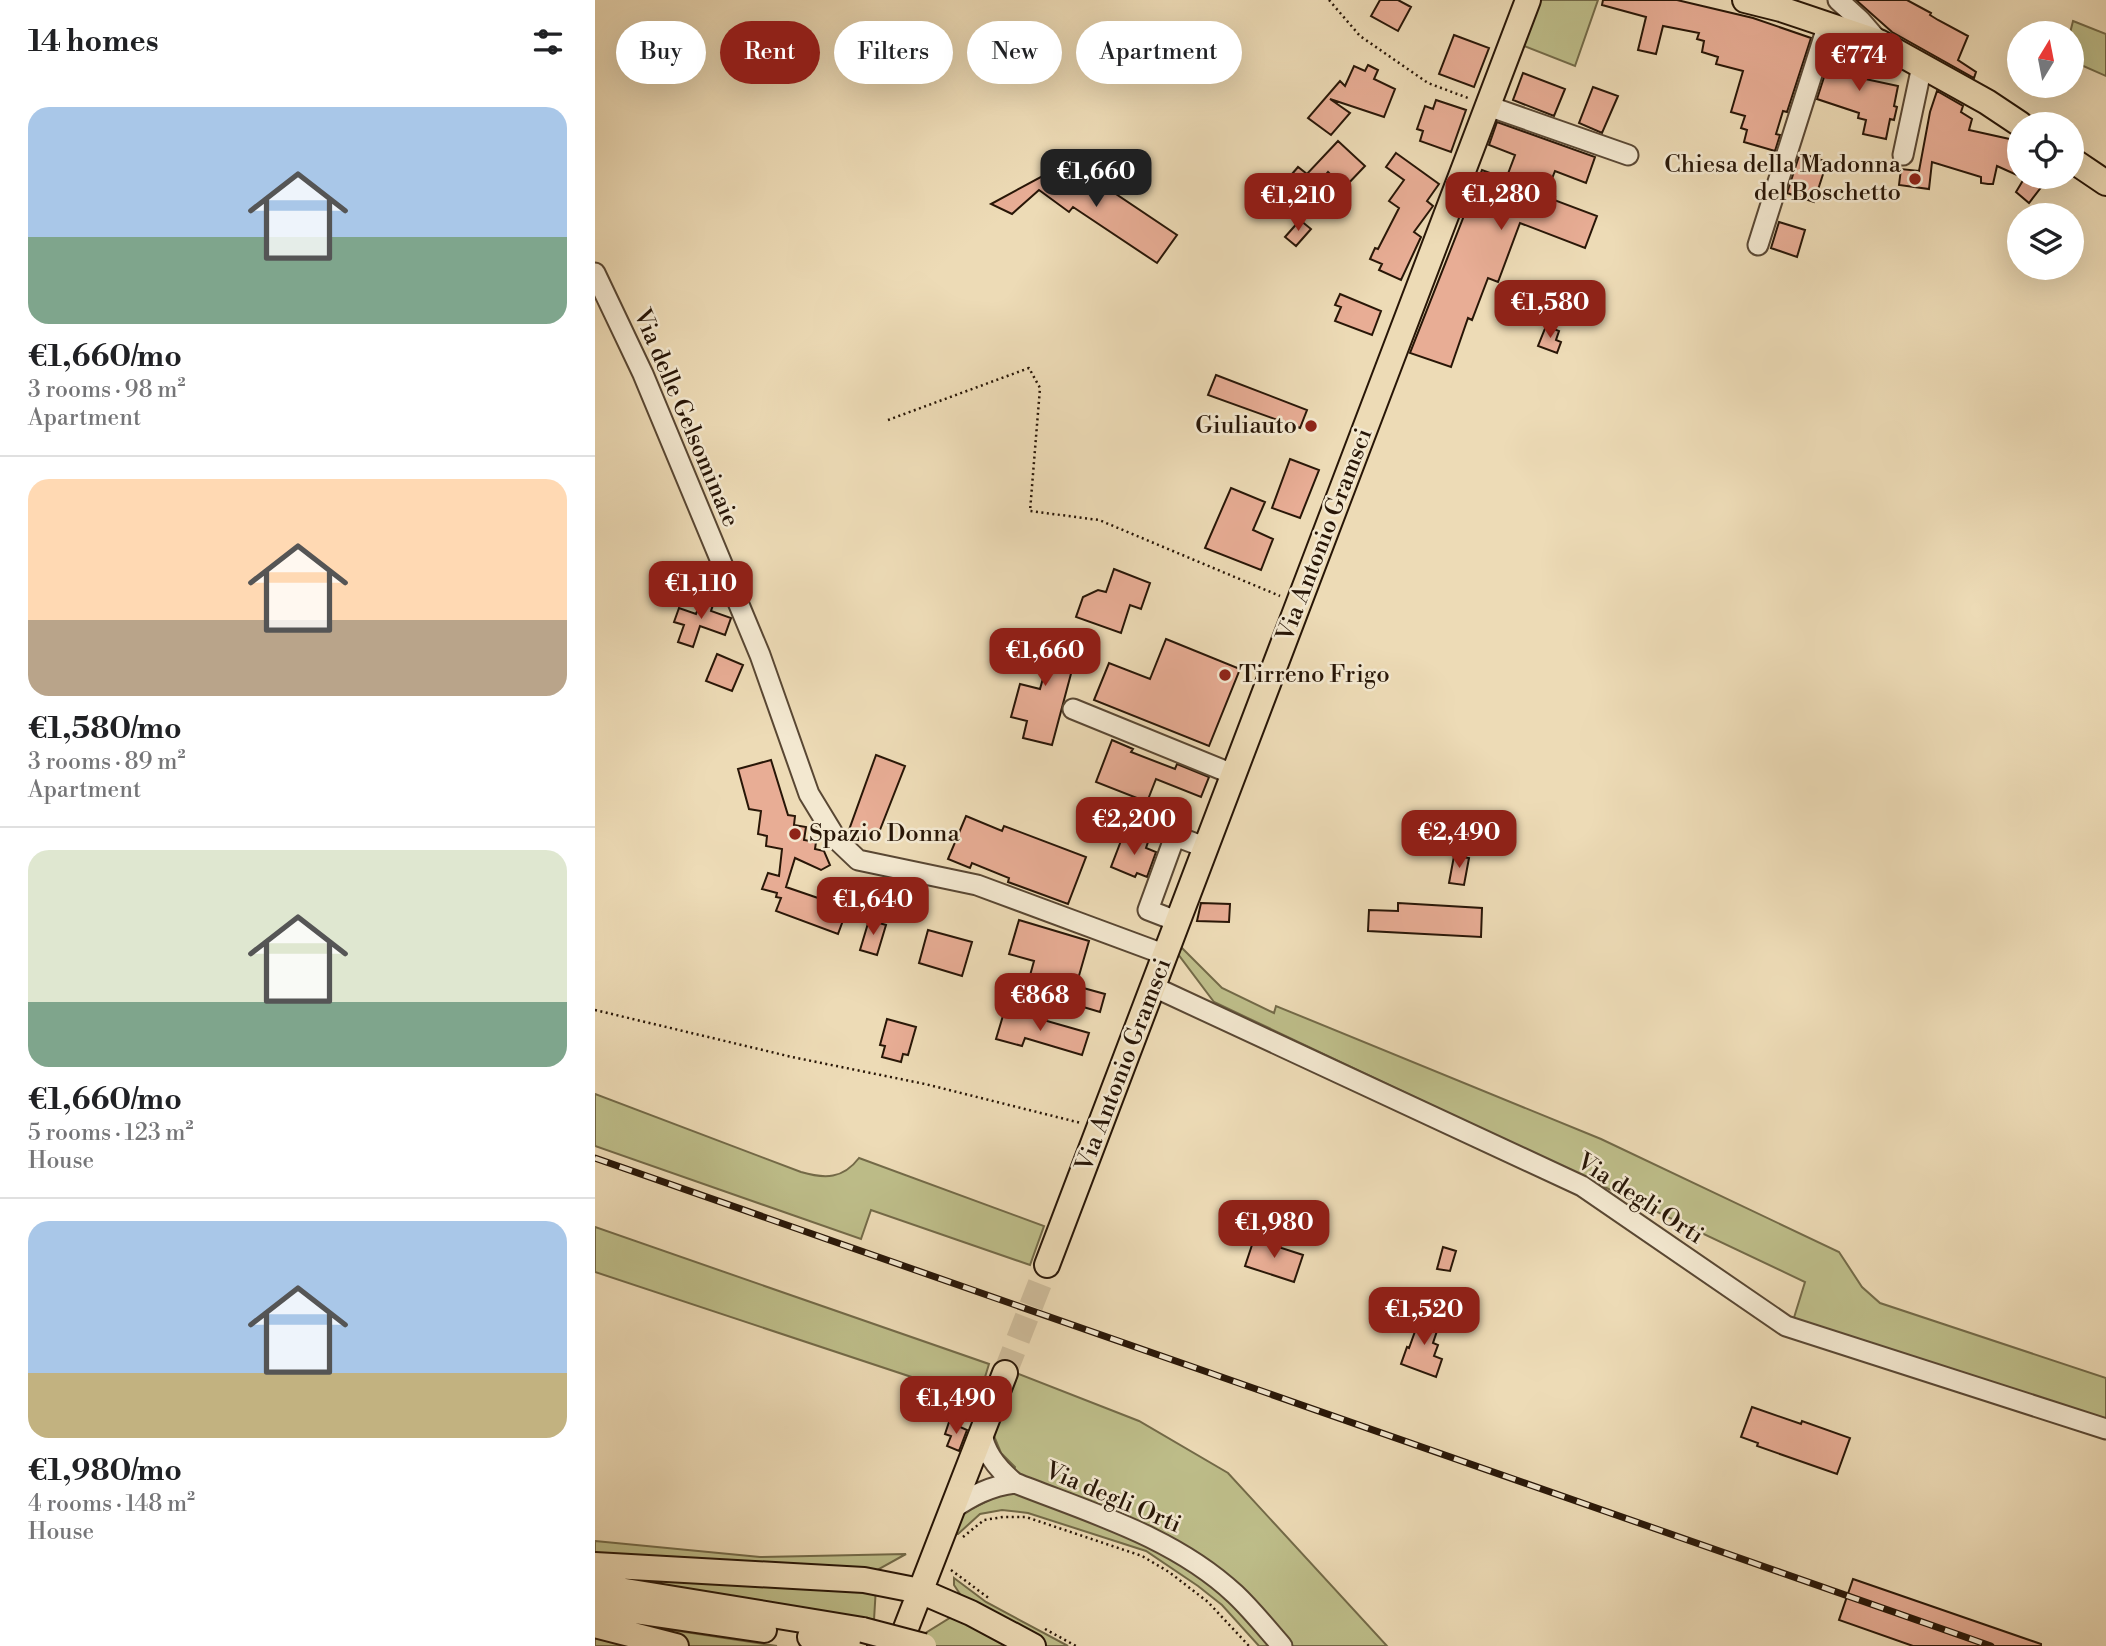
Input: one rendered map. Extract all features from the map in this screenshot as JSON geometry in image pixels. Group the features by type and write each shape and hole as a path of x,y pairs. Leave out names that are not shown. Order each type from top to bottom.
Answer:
{"main road":[{"name":"Via Antonio Gramsci","path":"1047,1265 1528,0"},
{"path":"1745,0 1879,42 2007,115"},
{"path":"2084,168 2106,183"},
{"path":"899,1646 1005,1373"},
{"path":"595,1565 865,1580 920,1591 1038,1637"},
{"path":"595,1586 859,1638 924,1646"},
{"path":"595,1605 812,1637 859,1638"},
{"path":"595,1625 676,1646"}],"street":[{"path":"1838,0 1879,42"},
{"path":"1758,245 1828,24"},
{"path":"1903,155 1922,66"},
{"path":"1488,106 1628,155"},
{"name":"Via delle Gelsominaie","path":"595,273 643,374 760,655 809,794 837,840 859,860 977,885 1166,955"},
{"path":"1073,709 1235,775"},
{"path":"1178,922 1148,909 1175,836 1207,848"},
{"name":"Via degli Orti","path":"1154,987 1582,1186 1786,1326 2106,1429"},
{"name":"Via degli Orti","path":"982,1432 986,1451 1002,1473 1015,1483 1150,1536 1179,1552 1235,1594 1282,1646"},
{"path":"983,1491 973,1482 967,1471 994,1460"},
{"name":"Via degli Orti","path":"951,1510 996,1485 1015,1483"}],"path":[{"path":"1329,0 1360,36 1428,83 1488,106"},
{"path":"888,420 1029,368 1040,388 1030,511 1099,520 1299,604"},
{"path":"595,1010 792,1057 925,1084 1101,1128"},
{"path":"1000,1605 955,1574 935,1551 956,1544 985,1520 1026,1517 1142,1556 1169,1572 1208,1602 1249,1646"},
{"path":"1038,1637 1076,1646"}],"green space":[{"path":"1538,0 1598,0 1575,66 1524,46"},
{"path":"2084,25 2106,34 2106,76 2084,66"},
{"path":"1181,947 1222,988 1274,1013 1276,1006 1601,1139 1839,1252 1862,1287 1880,1303 2106,1378 2106,1421 1792,1324 1805,1282 1214,1002 1178,954"},
{"path":"595,1094 801,1172 833,1176 847,1170 859,1158 1044,1226 1030,1265 871,1210 861,1239 595,1146"},
{"path":"595,1227 989,1364 982,1387 972,1397 595,1272"},
{"path":"1016,1373 1139,1421 1228,1473 1387,1646 1259,1646 1222,1605 1146,1551 1028,1513 1002,1510 980,1514 955,1534 962,1513 1008,1491 1015,1467 1001,1453 994,1436"},
{"path":"595,1541 760,1557 906,1554 877,1570 874,1620 611,1576 595,1560"},
{"path":"954,1578 986,1602 1068,1646 920,1646 924,1634 956,1614 964,1600 954,1585"},
{"path":"606,1620 777,1646 595,1646 595,1629"}],"building":[{"path":"1380,0 1398,0 1411,7 1398,31 1371,16"},
{"path":"1603,0 1677,0 1753,18 1811,38 1787,112 1783,111 1776,134 1780,135 1775,151 1744,142 1747,130 1741,128 1745,116 1731,112 1743,71 1716,64 1718,57 1702,52 1704,41 1697,39 1699,33 1663,26 1656,54 1638,50 1646,17 1602,5"},
{"path":"1856,0 1907,0 1968,36 1958,60 1976,72 1974,78 1892,32"},
{"path":"1454,35 1489,48 1474,87 1439,74"},
{"path":"1834,46 1861,57 1856,77 1898,86 1894,106 1897,107 1894,120 1890,119 1886,139 1863,134 1866,120 1858,118 1859,113 1817,99"},
{"path":"1368,65 1378,70 1374,79 1395,89 1384,117 1330,99 1350,113 1331,135 1308,118 1340,81 1345,86 1354,66 1365,71"},
{"path":"1523,73 1565,89 1554,116 1513,100"},
{"path":"1593,87 1618,96 1602,133 1579,123"},
{"path":"1937,91 1963,106 1961,112 1972,119 1969,130 2007,138 2007,171 1997,166 1993,184 1981,183 1981,177 1932,162 1929,189 1899,185 1901,169 1919,171 1930,112"},
{"path":"1436,100 1466,110 1451,152 1420,141 1423,131 1417,129 1425,106 1433,109"},
{"path":"1497,122 1595,157 1586,183 1555,171 1546,194 1555,197 1554,200 1597,216 1585,248 1520,223 1498,282 1488,278 1472,320 1468,318 1451,367 1410,353 1482,170 1506,179 1515,155 1489,145"},
{"path":"1338,141 1365,166 1344,188 1328,172 1303,201 1308,205 1300,215 1275,194 1298,167 1307,174"},
{"path":"1396,153 1439,184 1427,201 1433,206 1414,232 1421,237 1401,280 1379,270 1382,264 1370,259 1399,208 1389,201 1404,180 1386,167"},
{"path":"1800,153 1827,162 1814,202 1787,193"},
{"path":"1065,164 1090,182 1092,178 1177,235 1157,263 1073,207 1069,212 1039,190 1012,214 991,204"},
{"path":"2018,189 2040,189 2029,203 2016,192"},
{"path":"1300,220 1311,229 1296,246 1285,237"},
{"path":"1779,222 1805,230 1797,257 1771,248"},
{"path":"1340,294 1381,311 1372,335 1335,321 1341,307 1335,305"},
{"path":"1546,326 1559,331 1556,340 1561,342 1557,353 1538,346"},
{"path":"1216,375 1307,410 1300,428 1208,395"},
{"path":"1290,459 1319,470 1300,518 1272,508"},
{"path":"1231,488 1265,502 1253,530 1273,539 1261,570 1205,548"},
{"path":"1114,569 1150,583 1141,609 1130,605 1121,633 1076,617 1083,597 1098,590 1106,592"},
{"path":"703,595 715,599 711,611 731,618 725,635 700,626 693,647 678,642 684,625 674,622 679,608 696,614"},
{"path":"1027,630 1081,652 1076,671 1072,670 1052,745 1023,738 1027,721 1011,717 1020,684 1040,689 1047,664 1023,659"},
{"path":"1166,639 1240,669 1209,746 1094,700 1109,663 1150,679"},
{"path":"717,654 743,665 732,691 706,681"},
{"path":"1112,740 1133,749 1131,752 1175,769 1177,764 1209,777 1201,797 1156,779 1147,802 1096,782"},
{"path":"876,755 905,766 876,840 849,830"},
{"path":"771,760 788,815 795,816 794,825 806,827 804,840 816,842 815,849 824,851 830,865 821,870 795,858 786,887 818,898 820,894 849,904 838,934 776,911 781,898 776,897 777,893 762,889 768,873 779,876 782,849 766,846 767,836 758,834 761,811 749,809 738,769"},
{"path":"966,816 1002,831 1004,826 1086,857 1068,904 1008,882 1009,878 972,863 970,868 948,859"},
{"path":"1124,833 1148,842 1146,848 1156,852 1147,877 1137,873 1135,877 1111,867"},
{"path":"1454,856 1469,858 1464,885 1449,883"},
{"path":"1201,903 1230,904 1229,922 1197,921"},
{"path":"1398,903 1482,908 1481,937 1368,931 1369,910 1398,911"},
{"path":"869,920 886,925 877,955 860,950"},
{"path":"1019,920 1089,941 1076,986 1105,994 1100,1012 1026,990 1034,961 1009,954"},
{"path":"928,930 972,942 962,976 919,963"},
{"path":"1005,1009 1089,1033 1082,1055 1025,1038 1022,1046 996,1039"},
{"path":"887,1019 916,1027 908,1055 903,1054 901,1062 882,1057 885,1046 880,1045"},
{"path":"1254,1239 1303,1255 1294,1282 1245,1266"},
{"path":"1443,1247 1456,1251 1450,1271 1437,1269"},
{"path":"1422,1312 1441,1319 1433,1343 1438,1345 1434,1356 1442,1359 1436,1377 1401,1364"},
{"path":"1752,1407 1850,1438 1837,1474 1757,1446 1758,1443 1741,1437"},
{"path":"949,1422 967,1430 959,1451 947,1446 951,1436 945,1434"},
{"path":"1853,1579 2041,1646 1913,1646 1839,1620"}],"tunnel":[{"path":"1005,1373 1047,1265"}],"railway":[{"path":"595,1158 1991,1646"}],"place":[{"name":"Chiesa della Madonna del Boschetto","path":"1915,179"},
{"name":"Giuliauto","path":"1311,426"},
{"name":"Tirreno Frigo","path":"1225,675"},
{"name":"Spazio Donna","path":"795,834"}]}
